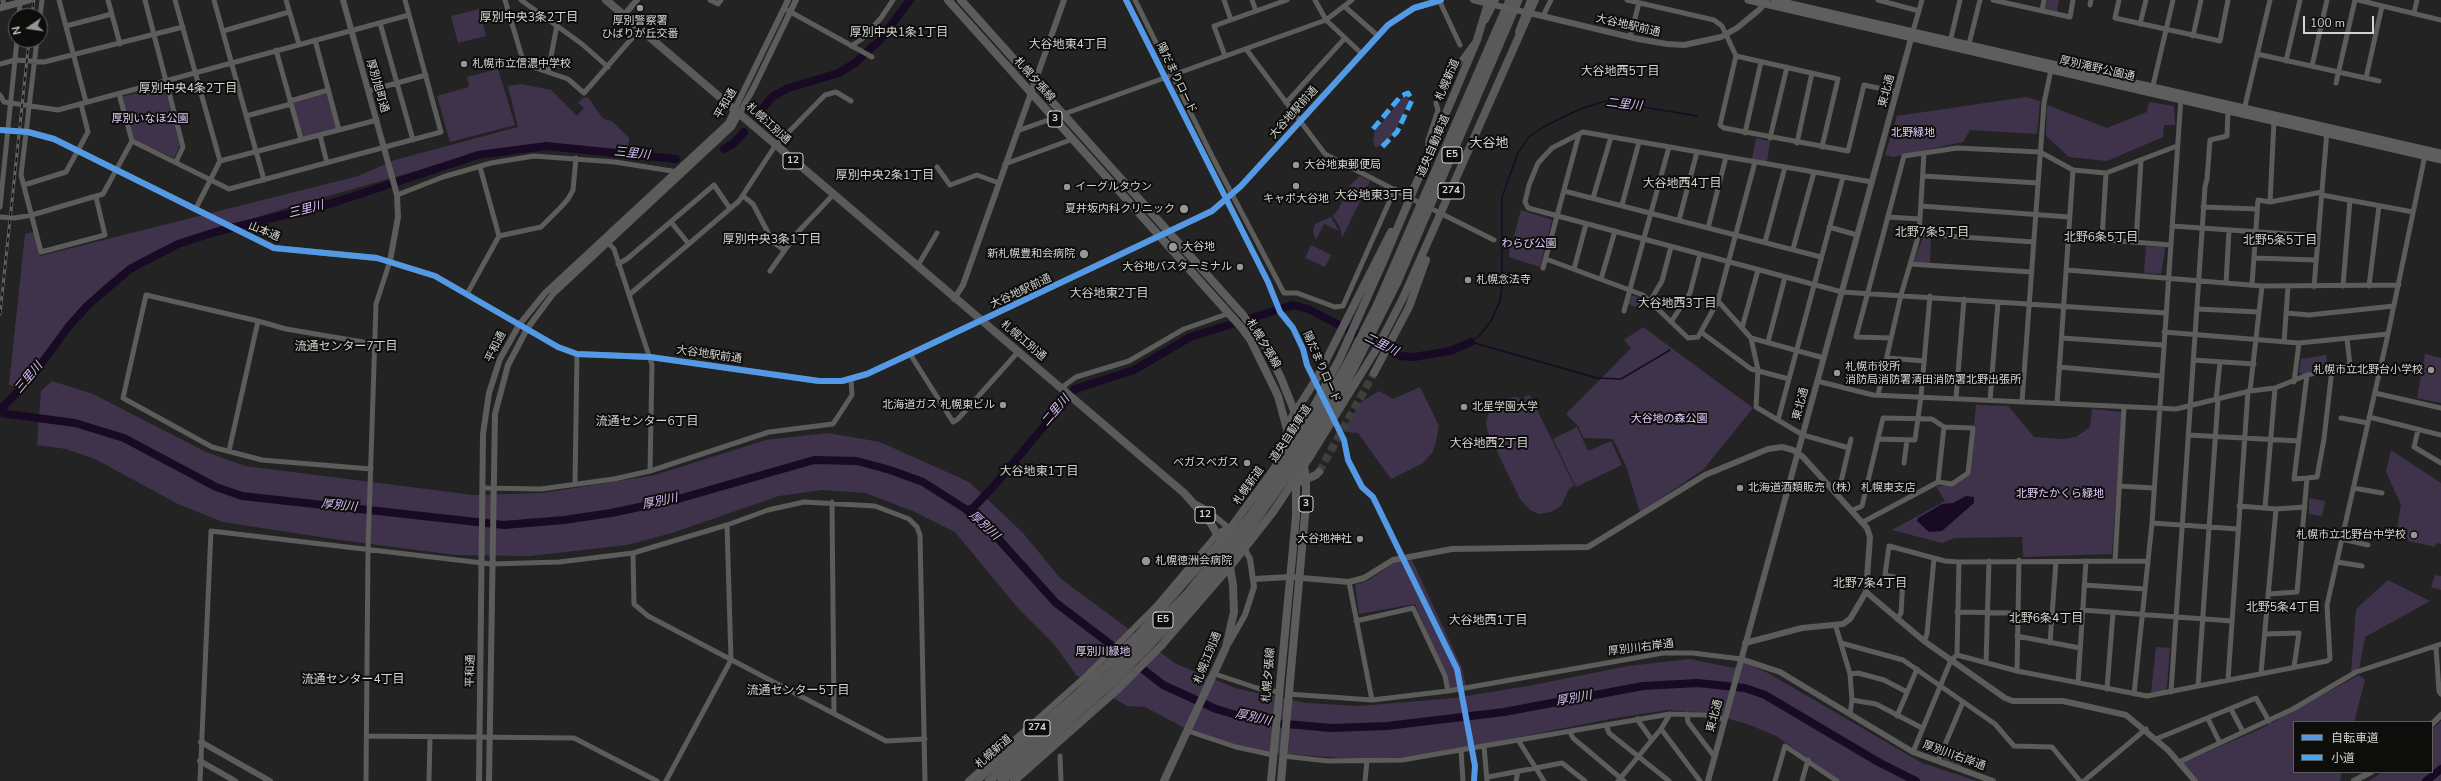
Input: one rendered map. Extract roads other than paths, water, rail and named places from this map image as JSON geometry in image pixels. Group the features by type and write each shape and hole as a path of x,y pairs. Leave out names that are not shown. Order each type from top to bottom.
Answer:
{"highway":[{"name":"札幌江別通","path":"606,0 954,299 1073,398 1196,504 1218,533 1227,555 1234,597 1232,628 1226,647 1213,677 1164,781"},
{"name":"274","path":"1477,40 1479,0"},
{"name":"道央自動車道","path":"1380,308 1510,0"},
{"name":"道央自動車道","path":"1002,781 1115,680 1194,598 1241,541 1309,445 1417,236 1518,0"},
{"name":"274","path":"1014,781 1118,689 1165,641 1229,569 1273,512 1311,455 1377,348 1403,298 1438,212 1535,0"},
{"name":"札幌新道","path":"976,781 1098,675 1175,595 1221,541 1272,473 1330,380 1355,327 1477,40"},
{"path":"1287,425 1317,378 1410,197"},
{"name":"274","path":"1374,373 1388,350 1410,307 1438,212"},
{"name":"道央自動車道","path":"989,781 1108,676 1189,592 1251,515 1307,433 1352,363"},
{"path":"1297,483 1316,475 1318,472"}],"main road":[{"path":"2,5 29,0"},
{"name":"札幌夕張線","path":"948,0 1232,315 1250,339 1272,382 1287,425 1297,483 1290,577 1270,781"},
{"name":"札幌夕張線","path":"961,0 1249,322 1273,361 1295,413 1306,479 1299,578 1280,781"},
{"name":"厚別滝野公園通","path":"1748,0 1766,2 1912,34"},
{"name":"厚別滝野公園通","path":"1774,0 1950,43 2051,70 2152,89"},
{"name":"厚別滝野公園通","path":"1950,43 1969,44 2152,89 2228,111 2244,111 2274,121 2327,130"},
{"name":"厚別滝野公園通","path":"2181,97 2425,153 2441,160"},
{"name":"厚別滝野公園通","path":"2425,153 2441,153"}],"street":[{"path":"24,185 66,172 88,132 73,55 59,0"},
{"path":"108,0 120,44"},
{"path":"145,0 183,147 176,162"},
{"path":"175,0 220,161 195,210"},
{"path":"214,0 264,180"},
{"path":"286,0 299,44"},
{"name":"厚別旭町通","path":"343,0 394,178 397,196"},
{"path":"132,141 229,189 327,164 441,132 405,0"},
{"path":"505,0 524,64 568,79 584,93 640,29"},
{"path":"521,0 557,25 608,66"},
{"path":"624,15 637,0"},
{"path":"710,0 718,4 721,0"},
{"name":"平和通","path":"787,10 788,0"},
{"name":"平和通","path":"479,781 483,434 489,393 500,359 519,325 545,293 603,238 732,127 737,111 787,10 796,0"},
{"path":"851,46 862,39 881,18 893,0"},
{"path":"954,299 963,285 1064,0"},
{"path":"1135,0 1228,199 1282,292 1303,295 1337,308 1343,306 1396,189"},
{"path":"1224,0 1231,20"},
{"path":"1252,0 1256,11"},
{"path":"1224,56 1214,26 1287,0"},
{"path":"1315,0 1326,20 1361,53"},
{"path":"1064,114 1326,20 1352,0"},
{"path":"1440,0 1460,45"},
{"name":"大谷地駅前通","path":"527,329 558,347 577,354 650,357 819,381 852,379 982,321 1202,217 1228,199 1377,35 1400,16 1422,5 1440,0"},
{"name":"大谷地駅前通","path":"1479,0 1630,37 1667,44 1684,45 1703,42 1738,28 1766,2"},
{"name":"札幌新道","path":"1477,40 1496,0"},
{"path":"1516,39 1530,0"},
{"path":"1540,15 1551,0"},
{"path":"1627,0 1714,20 1722,26 1736,56 1720,125 1745,133 1848,151 1864,85 1897,92"},
{"path":"1878,0 1894,2 1919,11"},
{"path":"1912,34 1922,0"},
{"path":"1950,43 1960,0"},
{"path":"1969,44 1980,0"},
{"path":"1993,0 2017,3 2042,11 2070,17 2073,0"},
{"path":"2042,11 2044,0"},
{"path":"2119,0 2115,18 2220,41 2228,0"},
{"path":"2140,24 2146,0"},
{"path":"2152,89 2173,0"},
{"path":"2193,36 2201,0"},
{"path":"2244,111 2270,0"},
{"path":"2286,61 2300,0"},
{"path":"2312,66 2327,0"},
{"path":"2336,84 2355,0"},
{"path":"2358,0 2441,20"},
{"path":"2414,13 2417,0"},
{"path":"1630,37 1639,3"},
{"path":"1344,6 1377,35"},
{"path":"2366,78 2382,6"},
{"path":"787,10 871,57"},
{"path":"223,31 289,12"},
{"path":"66,26 112,14"},
{"path":"0,95 4,102 58,110 409,15"},
{"path":"380,22 413,140"},
{"path":"548,72 557,25"},
{"path":"0,64 15,60 44,62 183,27"},
{"name":"東北通","path":"1708,781 1912,34"},
{"path":"1286,103 1345,38"},
{"path":"315,40 339,130"},
{"path":"1448,75 1452,74 1477,40"},
{"path":"0,207 16,48"},
{"path":"36,48 28,132 21,175 42,252 106,235 96,198"},
{"path":"1246,49 1325,154 1396,189 1418,202"},
{"path":"276,50 301,139"},
{"path":"2257,54 2379,81"},
{"path":"1736,56 1838,79 1822,147"},
{"path":"1745,133 1762,62"},
{"path":"1770,138 1787,67"},
{"path":"2022,402 2044,103 2051,70"},
{"path":"1797,143 1812,73"},
{"path":"368,91 426,74"},
{"path":"246,116 328,90"},
{"path":"629,295 743,196 760,166 775,146 824,95 836,92 851,101"},
{"path":"0,217 15,218 32,215 96,198 103,194 132,141 119,94"},
{"path":"2134,694 2152,523 2153,488 2181,97"},
{"path":"1428,154 1428,140 1438,110 1436,103"},
{"path":"2171,692 2196,309 2203,229 2203,207 2210,140 2227,136 2228,111"},
{"path":"1017,131 1054,118"},
{"path":"220,161 377,120"},
{"path":"2270,202 2274,121"},
{"name":"山本通","path":"0,130 28,132 54,139 242,234 267,245 288,251 360,255 390,261 435,276 527,329"},
{"path":"2314,287 2327,130"},
{"path":"1872,182 1583,132 1552,148 1538,163 1529,185 1526,202 1527,207 1586,224 1842,292 1930,296 2166,313"},
{"path":"1543,268 1579,134"},
{"path":"320,135 327,164"},
{"path":"1593,198 1611,137"},
{"path":"1006,164 1073,139"},
{"path":"1622,205 1639,142"},
{"path":"1891,338 1856,339 1904,156 1957,148 2040,152 2073,170 2106,174 2178,146"},
{"path":"1624,311 1669,147"},
{"path":"1679,220 1697,152"},
{"path":"1878,395 1901,295 1919,234 1924,153"},
{"path":"1957,655 2016,671 2147,696 2327,661 2330,659 2327,606 2399,285 2425,153"},
{"path":"366,781 368,548 376,304 390,261 398,216 397,196 443,177 504,160 534,156 576,158 679,173"},
{"path":"1708,228 1726,157"},
{"path":"499,236 541,227 561,207 573,190 576,158"},
{"path":"2136,242 2141,160"},
{"path":"1546,259 1643,295 1688,338 1698,337 1718,301 1755,162"},
{"path":"467,294 499,236 480,167"},
{"path":"937,167 950,186 977,176 999,183"},
{"path":"1766,242 1785,167"},
{"path":"2057,403 2073,170"},
{"path":"1793,250 1814,172"},
{"name":"平和通","path":"489,781 492,500 495,414 508,365 527,329 553,294 609,244 679,173"},
{"path":"2102,240 2106,174"},
{"path":"1923,176 2038,183"},
{"path":"1778,420 1843,177"},
{"path":"618,264 627,260 714,184 729,207"},
{"path":"1564,191 1821,257"},
{"path":"2252,285 2258,200 2270,202 2322,194 2414,212"},
{"path":"770,271 784,250 833,195"},
{"path":"743,196 753,204 773,242 784,250"},
{"path":"2343,286 2350,200"},
{"path":"1921,206 2069,217"},
{"path":"2369,286 2379,206"},
{"path":"2203,207 2257,209"},
{"path":"1438,212 1494,240"},
{"path":"1888,218 1920,219"},
{"path":"671,222 688,243"},
{"path":"1574,269 1586,224"},
{"path":"2172,226 2255,233 2318,236"},
{"path":"1829,227 1858,235"},
{"path":"1601,279 1615,231"},
{"path":"2226,283 2229,231"},
{"path":"917,267 937,233"},
{"path":"1919,234 2034,242"},
{"path":"2068,237 2171,245"},
{"path":"603,238 614,249 652,365 650,471"},
{"path":"1650,301 1662,281 1671,247"},
{"path":"1671,322 1690,293 1700,254"},
{"path":"2254,258 2316,260"},
{"path":"1910,264 2032,272"},
{"path":"1742,328 1758,270"},
{"path":"2067,270 2262,286 2314,287 2399,285"},
{"path":"1768,342 1785,277"},
{"path":"2228,680 2239,506 2249,391 2254,364 2262,286"},
{"path":"2284,342 2288,287"},
{"path":"371,469 262,460 212,447 123,398 146,295 286,329 375,344"},
{"path":"1878,439 1915,440 1922,396 1930,296"},
{"path":"1956,398 1964,299"},
{"path":"1718,301 1750,338 1758,370 1756,407 1803,435 1849,448"},
{"path":"1990,400 1998,302"},
{"path":"2286,313 2309,315 2394,306"},
{"path":"2196,309 2259,312"},
{"path":"1063,390 1076,377 1129,360 1184,329 1232,315"},
{"path":"229,451 258,321"},
{"path":"1701,332 1750,369 1789,379"},
{"path":"2164,332 2299,343 2388,334"},
{"path":"1750,338 1824,358"},
{"path":"2062,338 2164,345"},
{"path":"1817,381 1878,395 2159,409 2190,406 2249,391 2275,388 2294,382 2307,375 2350,365 2347,339"},
{"path":"2294,382 2299,343"},
{"path":"910,354 953,422 958,419 1018,352"},
{"path":"575,484 577,354"},
{"path":"1886,358 1924,361"},
{"path":"2193,360 2254,364"},
{"path":"2198,686 2210,527 2220,362"},
{"path":"2059,368 2161,376"},
{"path":"2307,375 2294,479 2317,477 2324,439 2332,369"},
{"path":"483,488 541,489 650,471 769,432 833,424 852,395 852,379"},
{"path":"2265,508 2272,439 2275,388"},
{"path":"2375,393 2441,408"},
{"path":"2115,561 2124,407"},
{"path":"1853,510 1862,506 1883,418 1932,419 1944,427 1973,428 1968,473 1952,484 1938,482 1863,522"},
{"path":"2341,418 2368,420 2441,435"},
{"path":"1938,482 1944,427"},
{"path":"2418,430 2414,447 2441,463"},
{"path":"2188,436 2216,436 2299,441"},
{"path":"1834,490 1840,486 1851,439"},
{"path":"1904,463 1907,440"},
{"path":"1254,579 1290,577 1349,582 1364,578 1393,560 1452,549 1588,547 1705,475 1724,465 1768,449 1782,447 1798,454 1863,522 1870,537 1866,592 1850,619 1836,627 1802,628 1745,643"},
{"path":"2268,594 2297,592 2307,478"},
{"path":"2119,486 2153,488"},
{"path":"2353,488 2382,492"},
{"path":"200,781 211,531 368,548 491,564 559,562 633,553 727,526 768,510 804,502 832,502 875,506 909,518 917,527 920,535 925,781"},
{"path":"832,502 834,713"},
{"path":"1196,504 1207,510 1230,529 1248,555 1254,579 1250,604 1226,647"},
{"path":"2239,506 2265,508 2305,507"},
{"path":"2262,673 2276,508"},
{"path":"2152,523 2238,529"},
{"path":"666,781 731,660 727,526"},
{"path":"968,781 1086,676 1158,604 1218,533 1223,529 1230,529"},
{"path":"2342,539 2368,545"},
{"path":"1897,619 1901,613 1903,579 1885,575 1888,546 1934,558 1959,562 2019,560 2148,560"},
{"path":"633,553 634,604 648,616 886,741 925,739"},
{"path":"1924,641 1927,634 1934,558"},
{"path":"2016,671 2019,560"},
{"path":"1986,663 1989,561"},
{"path":"2050,642 2056,561"},
{"path":"2078,683 2086,561"},
{"path":"1957,655 1959,562"},
{"path":"2337,562 2362,566"},
{"path":"1349,582 1372,700"},
{"path":"2084,585 2145,590"},
{"path":"1866,592 1924,641 2005,698 2062,701 2115,711 2126,715 2146,729 2179,762 2195,781"},
{"path":"1356,621 1413,608 1445,676 1448,691"},
{"path":"2082,610 2232,621"},
{"path":"1957,612 2017,613"},
{"path":"2107,689 2113,613"},
{"path":"1836,627 1850,674 1852,700 1850,714"},
{"path":"2265,634 2299,633 2294,667"},
{"path":"2017,636 2080,648"},
{"path":"1841,643 1903,660 1995,724 2014,746 2052,747 2080,781"},
{"path":"2179,762 2307,701 2356,672 2439,646 2441,694"},
{"name":"厚別川右岸通","path":"1288,695 1372,700 1448,691 1663,653 1693,653 1741,658 1780,672 1913,752 1993,781"},
{"path":"1913,752 1939,686 1951,660 1957,655"},
{"path":"1897,716 1917,669"},
{"path":"1850,674 1858,673 1884,680 1907,692"},
{"path":"1213,677 1279,694"},
{"path":"2156,739 2208,719 2256,698 2269,720"},
{"path":"1852,700 1876,704 1922,728"},
{"path":"1938,761 1963,702"},
{"path":"2231,709 2242,732"},
{"path":"1283,754 1367,761 1409,759 1670,714 1687,714 1724,719"},
{"path":"1570,732 1572,738 1621,780 1661,729 1670,714"},
{"path":"1687,714 1688,722 1714,756"},
{"path":"2433,723 2441,715"},
{"path":"1637,719 1652,740"},
{"path":"2208,719 2220,743"},
{"path":"1606,725 1610,733 1669,781"},
{"path":"1189,728 1236,747 1273,752"},
{"path":"1661,729 1700,781"},
{"path":"2084,781 2146,729"},
{"path":"367,736 574,738 657,781"},
{"path":"429,781 430,737"},
{"path":"1518,740 1534,768 1544,781"},
{"path":"201,742 270,781"},
{"path":"1484,746 1487,779 1518,771 1562,763 1585,781"},
{"path":"1775,781 1785,746 1808,760 1834,780"},
{"path":"1461,750 1462,781"},
{"path":"1060,756 1061,781"},
{"path":"1802,781 1808,760"},
{"path":"200,761 235,781"},
{"path":"1365,781 1367,761"},
{"path":"1516,781 1518,771"},
{"path":"2354,781 2369,773"}],"waterway":[{"name":"三里川","path":"759,113 772,97 788,88 839,73 855,63 880,40 910,0"},
{"name":"二里川","path":"1471,342 1479,336 1491,321 1500,301 1502,286 1502,197 1518,153 1529,137 1545,126 1580,109 1606,101 1697,116"},
{"name":"三里川","path":"724,149 734,143 744,132"},
{"name":"三里川","path":"2,412 4,406 30,379 69,326 88,305 130,269 178,244 215,232 333,203 478,155 546,146 676,159"},
{"name":"二里川","path":"967,510 972,509 993,487 1075,389 1134,370 1190,337 1293,305 1308,309 1400,356 1414,357 1450,351 1471,342"},
{"path":"1471,342 1597,378 1621,379 1670,350"},
{"name":"厚別川","path":"0,413 75,423 124,438 216,487 242,496 504,525 564,520 611,513 678,499 814,460 857,461 890,470 923,482 967,510 984,523 1056,603 1126,656"},
{"name":"厚別川","path":"1135,663 1163,685 1216,709 1240,716 1275,723 1331,728 1387,726 1504,712 1643,686 1698,683 1745,688 1765,695 1880,763 1916,781"},
{"name":"厚別川","path":"2426,781 2441,769"}],"tunnel":[{"path":"1319,472 1374,373"}],"railway":[{"path":"33,8 34,0"},
{"path":"0,314 28,48"}],"place":[{"name":"厚別警察署 ひばりが丘交番","path":"640,8"},
{"name":"札幌市立信濃中学校","path":"464,64"},
{"name":"大谷地東郵便局","path":"1296,165"},
{"name":"キャポ大谷地","path":"1296,186"},
{"name":"イーグルタウン","path":"1067,187"},
{"name":"夏井坂内科クリニック","path":"1184,209"},
{"name":"大谷地","path":"1173,247"},
{"name":"新札幌豊和会病院","path":"1084,254"},
{"name":"大谷地バスターミナル","path":"1240,267"},
{"name":"札幌念法寺","path":"1468,280"},
{"name":"札幌市立北野台小学校","path":"2431,370"},
{"name":"札幌市役所 消防局消防署清田消防署北野出張所","path":"1837,373"},
{"name":"北海道ガス 札幌東ビル","path":"1003,405"},
{"name":"北星学園大学","path":"1464,407"},
{"name":"ベガスベガス","path":"1247,463"},
{"name":"北海道酒類販売（株） 札幌東支店","path":"1740,488"},
{"name":"札幌市立北野台中学校","path":"2414,535"},
{"name":"大谷地神社","path":"1360,539"},
{"name":"札幌徳洲会病院","path":"1146,561"}],"district":[{"name":"厚別中央3条2丁目","path":"529,18"},
{"name":"厚別中央1条1丁目","path":"899,33"},
{"name":"大谷地東4丁目","path":"1068,45"},
{"name":"大谷地西5丁目","path":"1620,72"},
{"name":"厚別中央4条2丁目","path":"188,89"},
{"name":"大谷地","path":"1489,144"},
{"name":"厚別中央2条1丁目","path":"885,176"},
{"name":"大谷地西4丁目","path":"1682,184"},
{"name":"大谷地東3丁目","path":"1374,196"},
{"name":"北野7条5丁目","path":"1932,233"},
{"name":"北野6条5丁目","path":"2101,238"},
{"name":"厚別中央3条1丁目","path":"772,240"},
{"name":"北野5条5丁目","path":"2280,241"},
{"name":"大谷地東2丁目","path":"1109,294"},
{"name":"大谷地西3丁目","path":"1677,304"},
{"name":"流通センター7丁目","path":"346,347"},
{"name":"流通センター6丁目","path":"647,422"},
{"name":"大谷地西2丁目","path":"1489,444"},
{"name":"大谷地東1丁目","path":"1039,472"},
{"name":"北野7条4丁目","path":"1870,584"},
{"name":"北野5条4丁目","path":"2283,608"},
{"name":"北野6条4丁目","path":"2046,619"},
{"name":"大谷地西1丁目","path":"1488,621"},
{"name":"流通センター4丁目","path":"353,680"},
{"name":"流通センター5丁目","path":"798,691"}],"park label":[{"name":"厚別いなほ公園","path":"150,119"},
{"name":"北野緑地","path":"1913,133"},
{"name":"わらび公園","path":"1529,244"},
{"name":"大谷地の森公園","path":"1669,419"},
{"name":"北野たかくら緑地","path":"2060,494"},
{"name":"厚別川緑地","path":"1103,652"}]}
